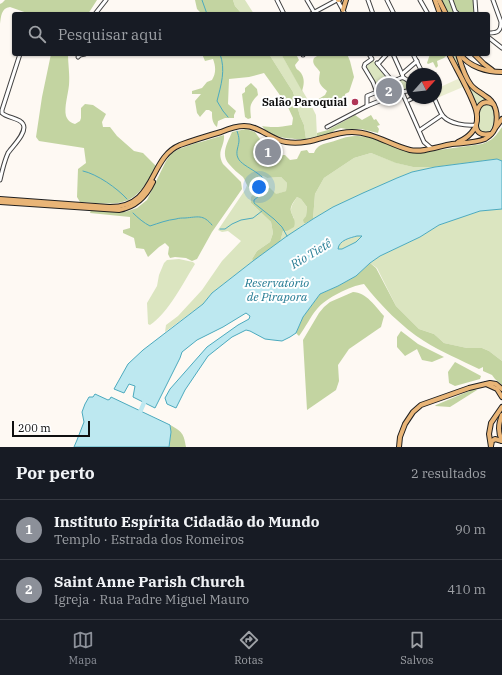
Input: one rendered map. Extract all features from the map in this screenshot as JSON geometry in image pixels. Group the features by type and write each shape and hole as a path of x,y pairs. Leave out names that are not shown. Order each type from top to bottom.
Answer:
{"main road":[{"path":"344,12 346,0"},
{"path":"435,0 439,12"},
{"path":"439,0 445,12"},
{"path":"450,56 464,81 478,116 476,125 470,134 466,138 451,144"},
{"path":"460,56 464,73 471,84 476,90 488,97 494,104 496,127"},
{"path":"461,56 469,64 479,68 502,72"},
{"path":"476,56 496,72"},
{"path":"477,112 479,106 483,102 494,104"},
{"path":"0,199 109,207 122,206 131,202 142,194 168,152 176,146 237,127 250,126 278,140 292,143 309,142 340,134 356,132 367,134 410,150 482,140 491,134 502,119"},
{"path":"476,125 480,134 491,134"},
{"path":"0,202 109,210 124,209 133,206 145,196 156,178 161,163"},
{"path":"399,447 400,437 405,424 411,414 419,407 432,401 486,384 493,383 502,389"},
{"path":"486,384 497,389 502,397"},
{"path":"491,446 489,434 491,423 502,407"},
{"path":"502,416 499,431 502,441"},
{"path":"491,446 495,439 502,441"}],"street":[{"path":"97,12 106,0"},
{"path":"277,0 283,12"},
{"path":"308,0 313,12"},
{"path":"315,12 338,0 344,12"},
{"path":"368,0 372,12"},
{"path":"388,0 393,12"},
{"path":"420,0 427,12"},
{"path":"451,0 456,12"},
{"path":"475,0 476,12"},
{"path":"490,33 497,32 501,26 493,0"},
{"path":"490,39 502,48"},
{"path":"0,180 8,153 24,129 24,125 20,121 2,113 19,56"},
{"path":"370,56 372,59 364,66 374,82 380,100"},
{"path":"386,56 377,63 393,82 400,78 417,61"},
{"path":"394,56 402,75 406,79"},
{"path":"414,56 420,68"},
{"path":"328,127 380,100 406,91"},
{"path":"367,106 367,96 377,92"},
{"path":"402,92 420,130 424,142 424,149"},
{"path":"437,104 442,115 448,120 456,123 476,125"},
{"path":"420,130 442,115"},
{"path":"424,142 430,148"}],"green space":[{"path":"5,0 97,0 89,12 24,12 10,7 3,11 0,24 0,4"},
{"path":"195,0 233,0 235,6 240,12 200,12 197,9"},
{"path":"233,0 245,0 253,12 240,12 235,6"},
{"path":"442,0 474,0 475,12 448,12"},
{"path":"51,56 68,56 69,89 66,105 66,116 69,120 75,124 80,121 81,108 85,104 93,105 106,114 102,122 103,127 110,127 117,136 134,151 143,153 156,166 141,190 134,197 118,203 107,204 80,202 77,197 78,169 86,163 84,148 39,141 36,137"},
{"path":"203,56 270,56 293,92 304,125 306,139 276,136 262,126 277,127 292,125 293,118 287,105 264,73 249,77 229,79 228,104 236,111 234,118 225,118 218,121 217,127 213,122 212,112 209,110 206,110 200,117 197,113 195,101 201,94 192,94 192,91 202,88 207,82 212,80 215,70 213,59 205,61"},
{"path":"270,56 282,56 312,107 316,115 317,137 306,139 304,125 293,92"},
{"path":"282,56 297,56 299,60 295,67 301,73 304,80 302,91"},
{"path":"317,56 348,56 354,77 349,92 345,94 346,103 320,106 317,104 317,100 325,95 327,91 320,83 320,72 313,62 314,58"},
{"path":"429,56 446,56 437,61 438,66 436,68 433,62 428,64"},
{"path":"452,56 458,56 468,83 487,100 481,101 477,106"},
{"path":"373,60 393,83 403,79 406,81 406,90 381,99 378,92 381,98 399,91 397,84 378,91 374,80 366,67"},
{"path":"460,78 463,87 442,96 442,86"},
{"path":"251,83 257,89 258,95 252,103 250,108 251,118 248,119 245,117 242,94 245,92 245,88"},
{"path":"485,103 491,105 494,113 494,124 487,133 480,132 478,124 479,109"},
{"path":"355,115 362,120 371,115 380,125 377,126 379,129 378,133 361,129 341,128 317,137 317,133 328,130"},
{"path":"502,127 502,161 497,159 435,167 413,167 396,163 371,153 354,158 324,178 315,194 313,219 304,223 303,220 306,216 307,207 301,199 297,197 291,207 291,212 295,221 294,227 287,231 283,231 280,242 253,261 252,259 257,251 270,242 273,233 271,222 251,203 251,197 260,187 270,188 276,194 286,191 287,183 281,177 267,178 259,176 254,180 254,183 249,188 243,177 226,160 225,152 232,132 246,129 255,132 260,139 262,150 271,161 281,155 285,155 290,160 297,159 301,151 307,150 309,153 314,153 321,145 352,136 363,136 417,153 482,144 494,138"},
{"path":"224,135 220,156 221,160 223,164 241,182 242,189 212,232 197,259 192,261 186,258 170,258 168,254 169,247 165,243 148,257 144,249 136,248 134,238 123,233 123,230 130,228 130,217 90,213 91,210 125,212 137,208 147,200 166,161 172,153 196,143"},
{"path":"371,153 397,163 413,167 435,167 412,172 397,178 333,207 313,219 315,194 324,178 354,158"},
{"path":"259,176 267,178 281,177 287,183 286,191 251,203 271,222 273,233 270,242 257,251 252,259 253,261 212,293 203,304 165,332 166,325 178,316 202,290 222,261 241,241 228,231 222,232 218,230 247,185 249,188 254,180"},
{"path":"297,197 301,199 307,207 304,223 306,223 280,242 283,231 294,218 291,210"},
{"path":"502,209 502,361 489,351 482,348 467,348 444,343 434,334 419,329 396,306 377,268 370,263 380,256 420,237 439,225 480,211"},
{"path":"357,236 362,236 356,242 342,249 338,249 340,244"},
{"path":"179,259 193,262 195,264 169,305 150,325 148,324 147,303 157,286 159,275 164,263 167,260"},
{"path":"370,263 376,268 396,306 419,329 434,334 444,343 467,348 482,348 489,351 502,361 502,385 492,375 483,371 483,367 479,369 437,349 424,341 392,315 364,284 345,290 326,301 315,312 299,336 296,333 303,317 320,294 356,276"},
{"path":"353,292 362,294 366,297 384,316 381,327 349,349 338,365 339,381 336,390 307,410 303,340 324,307 330,302"},
{"path":"401,331 418,344 444,357 432,362 422,360 417,349 405,356 397,347 397,337"},
{"path":"455,362 481,376 480,379 455,386 449,383 448,372"},
{"path":"474,389 477,390 450,407 435,406 436,405"},
{"path":"170,425 182,433 186,447 169,447 171,432"}],"water":[{"name":"Reservatório de Pirapora","path":"497,159 502,161 502,209 480,211 439,225 420,237 380,256 356,276 320,294 303,317 296,333 282,341 265,339 246,330 232,337 208,356 185,390 176,408 167,404 165,398 170,389 207,347 249,319 250,316 246,313 197,340 182,352 155,408 133,397 135,386 129,384 124,393 114,389 128,364 143,350 203,304 212,293 287,236 333,207 363,193 412,172 435,167","holes":["362,236 356,242 342,249 338,249 340,243 345,240"]},
{"path":"95,394 108,400 111,397 170,425 171,432 169,447 74,447 84,422 82,412 85,404 89,397 93,397"}],"waterway":[{"path":"202,0 206,12"},
{"path":"221,56 223,72 217,101 228,117"},
{"path":"237,131 239,137 237,151 238,158 241,162 261,176 266,184 265,189 254,200 254,203 274,219 282,227 287,236"},
{"path":"83,171 106,182 118,190 127,199"},
{"path":"220,229 225,229 241,220 253,218 262,211"},
{"path":"133,213 150,226 179,218 197,217 206,219 212,225"},
{"name":"Rio Tietê","path":"138,417 146,398"}],"place":[{"name":"Saint Anne Parish Church","path":"389,91"},
{"name":"Salão Paroquial","path":"355,102"},
{"name":"Instituto Espírita Cidadão do Mundo","path":"268,152"}]}
